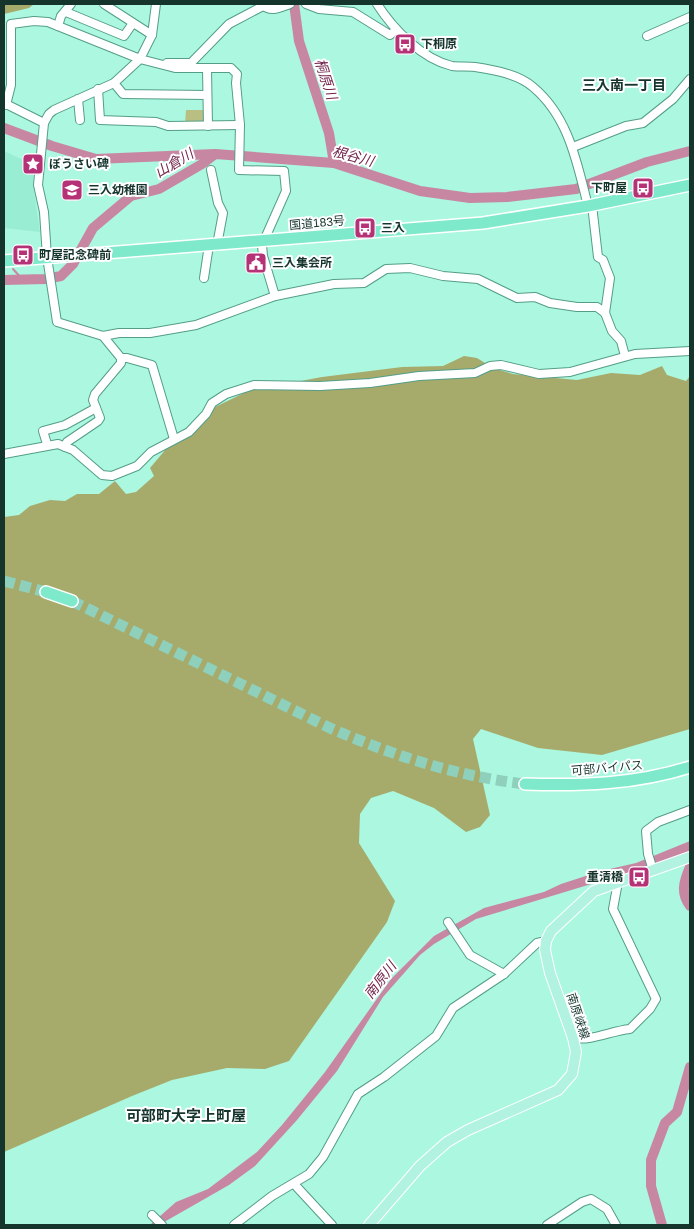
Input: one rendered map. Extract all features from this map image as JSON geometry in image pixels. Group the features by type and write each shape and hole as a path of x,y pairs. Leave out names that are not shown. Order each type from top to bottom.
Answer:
{"highway":[{"name":"国道183号","path":"4,260 265,241 483,222 590,206 690,185"},
{"path":"46,592 72,601"},
{"name":"可部バイパス","path":"525,784 606,783 658,777 690,767"}],"main road":[{"path":"546,941 551,931 594,890 690,857"},
{"name":"南原峡線","path":"369,1225 413,1173 447,1142 468,1130 548,1094 566,1082 575,1063 573,1038 550,973 546,941"}],"street":[{"path":"58,26 61,16 71,4"},
{"path":"104,4 152,35"},
{"path":"156,4 152,35 140,59 114,83 54,110 49,114 44,125 38,185 44,212 46,257 57,322 104,336 119,333 150,333 196,325 276,296 334,284 364,283 386,269 410,268 443,276 478,279 517,298 534,296 550,303 577,308 596,307 605,313"},
{"path":"166,64 170,62 191,63 229,24 262,5 274,10 288,4"},
{"path":"306,4 318,8 353,12 390,35 396,30"},
{"path":"380,5 396,30 411,44 452,66 475,67 514,76 525,81 534,87 558,117 568,133 590,206 598,257 603,260 610,278 605,313 612,331 621,341 625,356"},
{"path":"66,12 124,36 134,23"},
{"path":"647,36 690,17"},
{"path":"44,125 5,104 11,85 11,24 34,21 48,22 140,59 166,64 175,68 231,68 238,74 236,83 240,124 239,169 284,171 286,191 262,245 263,256 276,296"},
{"path":"207,69 208,126"},
{"path":"573,150 626,126 643,123 673,99 690,79"},
{"path":"114,83 123,94 207,95"},
{"path":"98,89 100,120 156,122 168,126 240,124"},
{"path":"78,99 80,120"},
{"path":"204,278 223,213 218,203 211,170"},
{"path":"65,447 67,442 100,418 93,400 95,394 121,363 121,358 104,336"},
{"path":"4,454 47,444 65,447 73,450 102,474 112,476 137,466 151,452 189,432 206,414 212,403 254,385 320,386 370,383 419,376 475,373 490,366 501,365 539,374 570,372 625,356 657,352 690,351"},
{"path":"121,358 152,365 174,439"},
{"path":"47,444 43,431 65,425 96,408"},
{"path":"652,869 648,854 646,831 658,822 690,810"},
{"path":"573,1038 587,1040 614,1031 630,1029 650,1009 656,999 613,909 618,882"},
{"path":"448,922 470,955 504,974"},
{"path":"234,1225 272,1196 295,1185 309,1174 323,1157 358,1094 384,1077 436,1036 453,1008 504,974 537,943 546,941"},
{"path":"295,1185 332,1225"},
{"path":"547,1225 590,1199 599,1202 607,1209 616,1225"},
{"path":"152,1214 162,1225"}],"shaded area":[{"path":"4,4 34,4 29,8 4,14"},
{"path":"186,110 205,110 206,121 203,123 185,124"},
{"path":"4,151 34,165 33,185 40,232 4,228"},
{"path":"464,356 477,358 493,368 513,374 577,380 611,373 640,375 662,366 667,375 686,381 690,376 690,729 602,755 538,748 481,729 473,739 490,815 480,827 466,832 434,808 393,791 371,798 360,814 359,843 395,901 387,922 289,1061 265,1069 227,1068 172,1080 4,1152 4,517 19,515 30,506 50,500 65,501 77,494 99,494 115,481 126,494 136,492 154,476 150,468 177,436 209,410 248,391 322,377 402,367 443,366"},
{"path":"690,841 690,851 644,868 476,919 434,944 420,955 383,997 337,1071 297,1120 255,1166 229,1185 159,1225 150,1225 176,1202 208,1189 257,1152 282,1125 325,1072 391,979 434,936 484,908 544,892 561,884 601,871 636,863"}],"waterway":[{"name":"桐原川","path":"294,4 299,41 329,133 334,163"},
{"name":"根谷川","path":"4,128 52,146 96,159 215,154 334,163 420,191 470,198 507,197 576,189 647,162 690,151"},
{"name":"山倉川","path":"4,280 46,279 61,276 73,264 93,228 131,196 159,189 202,164 215,154"},
{"path":"13,269 23,280"},
{"path":"690,867 684,887 685,896 690,906"},
{"path":"662,1225 651,1186 651,1160 665,1123 677,1112 690,1067"}],"tunnel":[{"path":"4,581 46,592"},
{"path":"72,601 354,738 426,764 474,776 525,784"}],"place":[{"name":"下桐原","path":"405,44"},
{"name":"ぼうさい碑","path":"33,164"},
{"name":"下町屋","path":"643,188"},
{"name":"三入幼稚園","path":"72,190"},
{"name":"三入","path":"365,228"},
{"name":"町屋記念碑前","path":"23,255"},
{"name":"三入集会所","path":"256,263"},
{"name":"重清橋","path":"639,877"}],"district":[{"name":"三入南一丁目","path":"624,85"},
{"name":"可部町大字上町屋","path":"186,1115"}],"water label":[{"name":"南原川","path":"380,980"}]}
